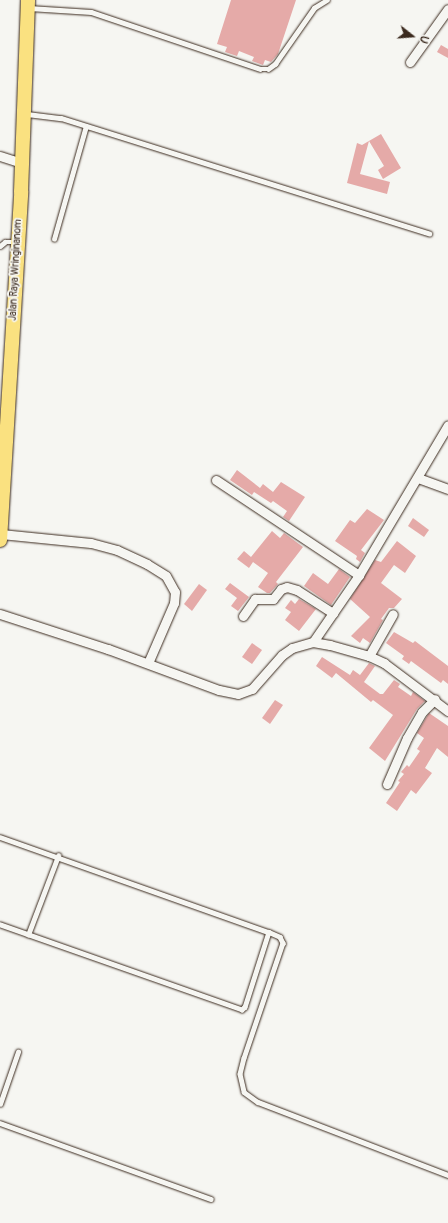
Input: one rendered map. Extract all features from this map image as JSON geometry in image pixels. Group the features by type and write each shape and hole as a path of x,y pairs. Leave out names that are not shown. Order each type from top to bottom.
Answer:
{"main road":[{"name":"Jalan Raya Wringinanom","path":"0,540 31,6"}],"street":[{"path":"410,62 448,10"},
{"path":"0,156 21,163"},
{"path":"0,614 148,664 219,690 238,694 252,689 287,652 313,642 359,575 418,478 448,425"},
{"path":"418,478 448,489"},
{"path":"216,480 359,575"},
{"path":"0,534 91,543 117,550 147,564 166,576 175,592 174,603 148,664"},
{"path":"243,616 255,599 273,599 281,589 287,587 297,590 333,613"},
{"path":"369,656 393,614"},
{"path":"313,642 369,656 397,671 435,699 448,711"},
{"path":"387,784 411,731 426,706 435,699"}],"lane":[{"path":"31,6 50,10 91,12 260,69 268,69 275,64 314,8 326,0"},
{"path":"25,114 51,115 429,233"},
{"path":"54,239 86,126"},
{"path":"0,246 6,242 17,242"},
{"path":"0,837 58,856 280,937 284,943 244,1058 240,1074 244,1092 258,1102 448,1175"},
{"path":"28,935 58,856"},
{"path":"0,925 242,1010 246,1006 269,932"},
{"path":"0,1104 18,1052"},
{"path":"0,1123 211,1199"}],"building":[{"path":"231,0 296,0 278,54 271,62 265,60 263,65 252,61 254,57 239,51 237,56 225,52 227,47 217,44"},
{"path":"441,45 448,49 448,58 437,52"},
{"path":"381,134 401,168 383,179 378,170 384,166 369,141 360,174 390,182 387,194 347,183 357,143 362,145"},
{"path":"237,470 260,488 263,484 273,492 281,482 305,497 289,521 283,517 287,511 273,501 271,503 254,492 252,495 230,480"},
{"path":"367,509 384,520 361,550 365,553 360,562 356,559 357,556 335,541 350,520 355,523"},
{"path":"413,518 429,530 424,537 408,526"},
{"path":"272,531 280,538 284,533 303,547 276,582 278,584 270,593 267,593 258,587 268,573 253,562 249,568 237,559 244,551 251,557"},
{"path":"397,541 416,556 405,573 394,565 381,583 402,599 394,608 389,608 381,619 383,620 370,643 363,638 360,643 351,636 370,617 350,599 375,560 381,562"},
{"path":"339,569 350,577 331,605 304,586 313,573 328,584"},
{"path":"230,583 249,597 238,611 231,606 237,598 225,589"},
{"path":"199,584 207,590 192,611 184,604"},
{"path":"299,599 316,609 299,631 285,620 291,612 285,608 291,600 295,604"},
{"path":"394,632 413,643 415,641 448,666 448,684 443,680 441,683 411,661 409,664 402,659 404,656 386,643"},
{"path":"252,643 262,650 252,664 242,657"},
{"path":"322,657 350,675 353,670 360,675 369,663 375,666 364,682 380,694 383,694 394,680 400,684 398,687 411,696 413,692 425,701 417,709 385,761 369,748 393,715 373,700 371,702 336,673 332,678 316,666"},
{"path":"275,700 283,705 270,724 262,718"},
{"path":"429,713 448,726 448,757 437,748 425,768 432,773 416,794 411,790 397,811 386,803 400,782 398,781 404,774 401,772 407,765 409,767 420,751 417,749 424,738 417,733"}]}
